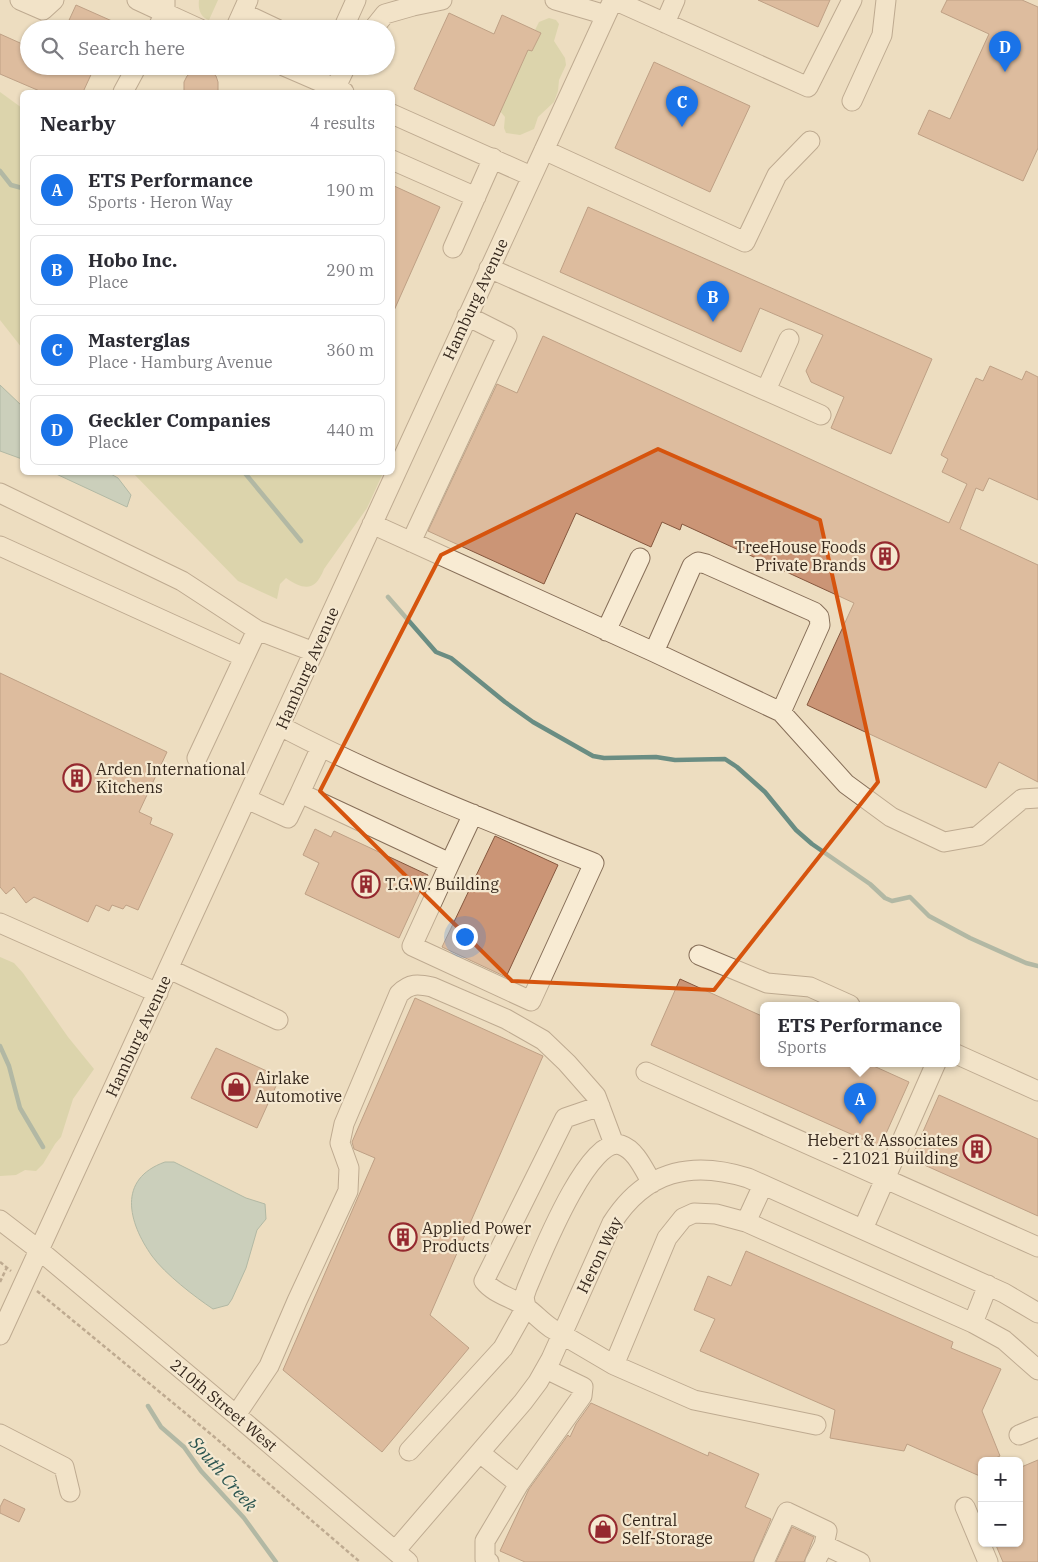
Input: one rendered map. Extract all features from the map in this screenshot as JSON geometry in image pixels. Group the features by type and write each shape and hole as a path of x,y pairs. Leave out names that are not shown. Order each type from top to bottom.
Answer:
{"street":[{"path":"20,0 43,10 54,0"},
{"path":"137,0 177,20"},
{"path":"348,20 356,0"},
{"path":"381,20 385,14 442,0"},
{"path":"555,0 611,5 665,23 808,87 852,0"},
{"path":"665,23 675,0"},
{"path":"852,101 882,35 886,0"},
{"name":"Hamburg Avenue","path":"398,454 490,268 611,5"},
{"path":"242,14 256,20"},
{"path":"124,90 132,75"},
{"path":"304,75 337,90"},
{"path":"339,90 343,75"},
{"path":"395,115 532,176"},
{"path":"544,150 745,242 777,175 810,141"},
{"path":"453,248 493,158"},
{"path":"395,161 476,197"},
{"path":"490,268 821,415"},
{"path":"411,542 507,336 467,316"},
{"path":"766,390 789,339"},
{"name":"Hamburg Avenue","path":"0,1335 314,652 372,524 390,475"},
{"path":"0,493 182,581 257,630 314,652"},
{"path":"372,524 781,712 846,784 891,817 944,842 978,836 1022,798 1038,798"},
{"path":"0,546 244,657"},
{"path":"606,631 640,558"},
{"path":"654,652 692,566 698,562 814,612 819,618 820,626 781,712"},
{"path":"197,758 257,630"},
{"path":"280,726 321,747 473,814 594,863 531,1001 412,946 473,814"},
{"path":"247,798 288,818 321,747"},
{"path":"300,793 450,863"},
{"path":"0,923 158,993"},
{"path":"699,955 766,983 810,987 843,1002"},
{"path":"169,968 278,1020"},
{"path":"236,1415 269,1366 348,1191 349,1168 340,1143 344,1124 400,994 407,986 420,984 432,987 506,1019 543,1040 567,1063 596,1096 614,1144"},
{"path":"960,1056 1038,1090"},
{"path":"863,1229 934,1067"},
{"path":"646,1072 1038,1247"},
{"path":"600,1106 565,1118 484,1281 490,1289 526,1307 541,1322 614,1366 694,1400 816,1425"},
{"path":"408,1451 503,1348 526,1307 524,1297 527,1288 574,1185 588,1164 606,1147 614,1144 621,1145 632,1152 652,1183"},
{"name":"Heron Way","path":"402,1556 480,1453 531,1393 546,1369 612,1223 631,1198 652,1183 676,1173 707,1169 728,1171 763,1184 1019,1300 1038,1313"},
{"path":"746,1222 763,1184"},
{"path":"614,1366 667,1238 683,1218 694,1213 716,1214 746,1222 973,1323 1004,1340 1038,1370"},
{"name":"210th Street West","path":"0,1220 39,1250 402,1556"},
{"path":"973,1323 988,1286"},
{"path":"489,1562 485,1559 485,1541 519,1484 582,1396 583,1387 546,1369"},
{"path":"1019,1435 1038,1427"},
{"path":"0,1434 64,1467 70,1492"},
{"path":"480,1453 519,1484"},
{"path":"965,1506 988,1562"},
{"path":"764,1562 787,1512 827,1531 824,1544 816,1562"},
{"path":"824,1544 860,1562"}],"path":[{"path":"0,1262 50,1301 360,1562"},
{"path":"0,1282 7,1267"}],"highlighted area":[{"path":"658,449 820,520 878,782 714,990 512,981 320,791 441,555"}],"green space":[{"path":"199,0 218,0 209,20 200,12"},
{"path":"549,18 556,20 559,24 554,41 565,58 566,65 559,80 554,102 538,117 534,129 520,135 506,133 504,128 505,117 500,111 528,50 532,51 541,33 535,30 539,22"},
{"path":"0,92 20,107 20,345 0,320"},
{"path":"135,475 382,475 367,508 317,582 313,585 308,587 298,585 286,578 280,584 277,599 238,581"},
{"path":"0,957 14,963 23,973 68,1037 94,1069 73,1099 61,1137 43,1164 36,1171 25,1170 16,1175 0,1176"}],"water":[{"path":"0,385 20,404 20,458 0,451"},
{"path":"58,475 113,475 118,478 131,495 127,507"},
{"path":"165,1162 174,1162 246,1198 265,1204 266,1219 257,1230 246,1268 228,1305 213,1309 181,1285 152,1256 137,1229 133,1216 133,1190 139,1179 150,1170"}],"building":[{"path":"758,0 830,0 818,27"},
{"path":"947,0 1022,0 1038,7 1038,148 1023,181 918,134 929,110 950,119 989,34 941,12"},
{"path":"76,5 110,20 69,20"},
{"path":"449,13 494,34 502,15 541,33 532,51 528,50 494,126 414,89"},
{"path":"0,34 20,43 20,75 91,75 84,90 37,90 0,74"},
{"path":"654,62 750,106 710,192 615,148"},
{"path":"215,75 218,82 218,90 184,90 184,82 187,76"},
{"path":"395,186 440,207 395,308"},
{"path":"588,207 932,359 891,454 831,428 844,397 811,382 806,371 823,335 760,308 741,352 560,272"},
{"name":"TreeHouse Foods Private Brands","path":"543,336 949,523 967,484 942,472 948,459 941,455 976,378 983,381 990,366 1022,380 1026,371 1038,377 1038,500 989,478 983,491 976,488 960,529 1038,565 1038,782 999,762 986,788 807,705 854,603 682,524 680,530 662,522 651,547 576,513 544,584 428,531 497,384 517,393"},
{"name":"Arden International Kitchens","path":"0,673 167,752 139,812 152,818 150,824 173,834 138,910 126,905 123,909 112,905 109,911 96,905 88,922 34,897 26,903 14,887 6,894 0,887"},
{"name":"T.G.W. Building","path":"315,829 331,837 334,831 428,875 399,938 305,894 319,863 303,855"},
{"path":"495,836 558,865 506,977 442,947"},
{"path":"680,979 760,1015 760,1067 876,1067 909,1082 880,1147 651,1045"},
{"name":"Applied Power Products","path":"415,998 543,1056 430,1315 469,1348 382,1452 283,1370 375,1158 354,1149 352,1142"},
{"name":"Airlake Automotive","path":"216,1048 280,1077 257,1128 191,1098"},
{"name":"Hebert & Associates - 21021 Building","path":"939,1095 1038,1139 1038,1216 911,1159"},
{"path":"746,1251 953,1342 951,1348 1001,1369 982,1411 1000,1456 978,1457 978,1475 907,1444 904,1451 830,1438 835,1410 700,1351 715,1319 694,1310 708,1276 731,1286"},
{"path":"591,1403 708,1456 709,1452 759,1474 745,1507 771,1519 753,1562 525,1562 500,1551 529,1489 568,1435 570,1437 576,1424"},
{"path":"1038,1460 1038,1562 1003,1562 997,1547 1023,1547 1023,1466"},
{"path":"4,1499 25,1509 19,1522 0,1513 0,1507"},
{"path":"792,1527 814,1537 804,1562 776,1562"}],"waterway":[{"path":"0,171 11,185 20,187"},
{"path":"246,475 301,541"},
{"path":"388,597 436,652 451,658 533,722 593,756 604,758 656,757 675,760 725,759 765,792 796,830 812,844 870,884 885,898 892,901 910,897 929,916 970,938 1026,963 1038,966"},
{"name":"South Creek","path":"0,1046 9,1066 20,1108 43,1147"},
{"name":"South Creek","path":"148,1406 161,1427 184,1447 201,1471 244,1518 276,1562"}],"place":[{"name":"Geckler Companies","path":"1005,72"},
{"name":"Masterglas","path":"682,127"},
{"name":"Hobo Inc.","path":"713,322"},
{"name":"TreeHouse Foods Private Brands","path":"885,556"},
{"name":"Arden International Kitchens","path":"77,778"},
{"name":"T.G.W. Building","path":"366,884"},
{"name":"Airlake Automotive","path":"236,1087"},
{"name":"ETS Performance","path":"860,1124"},
{"name":"Hebert & Associates - 21021 Building","path":"977,1149"},
{"name":"Applied Power Products","path":"403,1237"},
{"name":"Central Self-Storage","path":"603,1529"}]}
